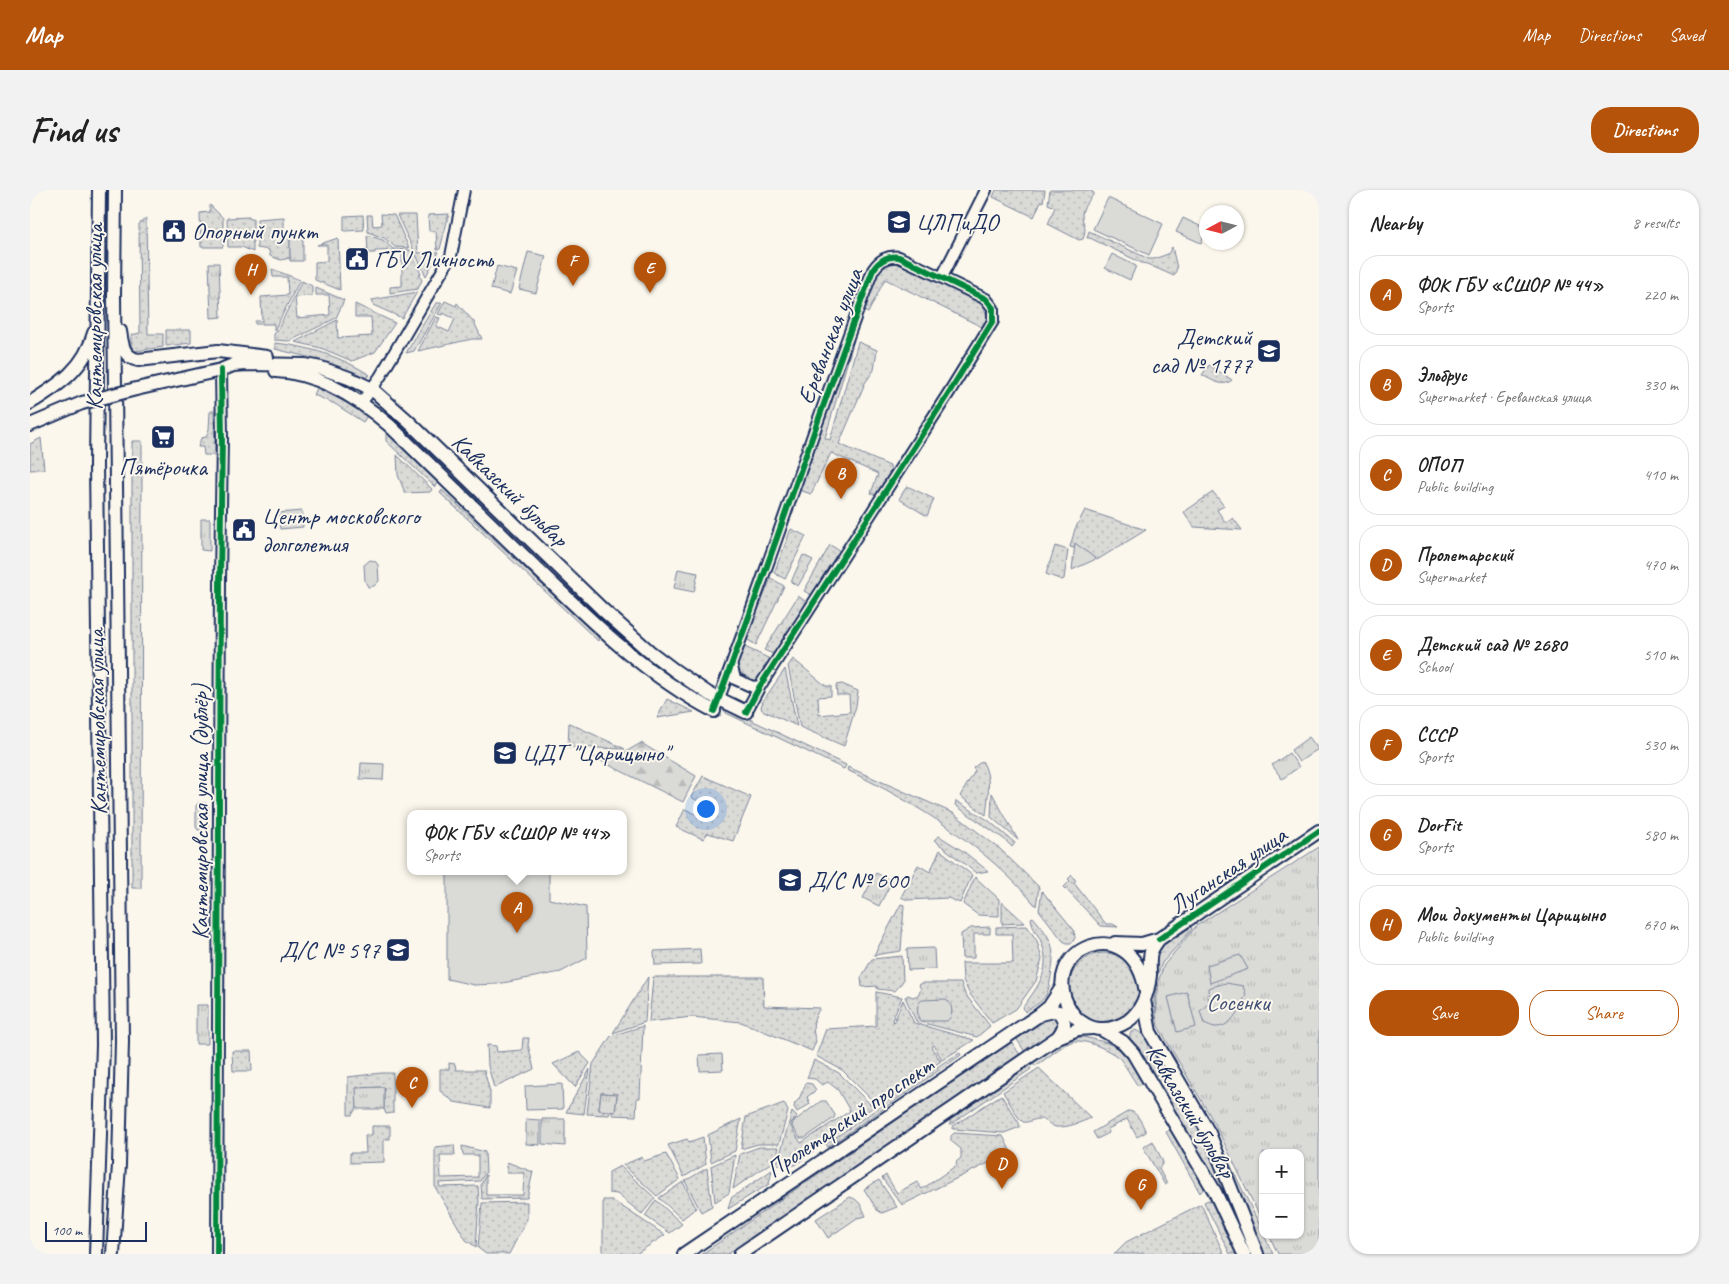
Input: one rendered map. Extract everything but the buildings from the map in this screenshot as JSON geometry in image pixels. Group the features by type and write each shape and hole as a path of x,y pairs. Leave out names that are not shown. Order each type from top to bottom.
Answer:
{"main road":[{"name":"Кантемировская улица","path":"96,1254 103,1044 96,475 99,190"},
{"name":"Кантемировская улица","path":"113,1254 119,1165 122,1041 114,296 115,190"},
{"path":"114,296 121,341 126,354 132,359 227,351 272,358 288,363"},
{"path":"30,403 55,388 81,363 91,343 97,319"},
{"name":"Кавказский бульвар","path":"30,425 82,402 136,388 221,370 233,365 288,363 321,368 349,378 372,389 408,421 603,610 624,628 674,670 719,699 746,712"},
{"name":"Кавказский бульвар","path":"221,370 234,372 288,371 314,378 362,402 390,426 593,622 640,663 672,686 714,711"},
{"name":"Луганская улица","path":"1110,944 1142,944 1159,939 1319,831"},
{"name":"Луганская улица","path":"1145,996 1152,949 1159,939"},
{"path":"740,1254 1058,1037 1078,1030 1096,1029 1111,1028 1125,1023 1135,1015 1145,996 1142,974 1125,950 1110,944 1092,946 1078,952 1071,959 1063,973 1062,986 1072,1013 1080,1021 1096,1029"},
{"name":"Пролетарский проспект","path":"684,1254 1039,1015 1049,1007 1062,986"},
{"name":"Кавказский бульвар","path":"1145,996 1150,1032 1209,1133 1257,1254"},
{"path":"1039,1015 1053,1010 1059,1012 1065,1024 1058,1037"},
{"name":"Кавказский бульвар","path":"1096,1029 1123,1042 1132,1053 1215,1192 1244,1254"},
{"path":"119,1165 119,1254"}],"street":[{"path":"362,402 372,389 452,256 464,190"},
{"path":"942,277 986,190"},
{"name":"Ереванская улица","path":"714,711 732,667 812,435 873,270 882,260 896,256 989,301 993,308 993,321 760,686 746,712"},
{"name":"Кантемировская улица (дублёр)","path":"217,1254 221,370"},
{"path":"593,622 598,624 605,620 606,614 603,610"},
{"path":"614,640 611,635 612,630 618,626 624,628"},
{"path":"732,667 735,679 753,687 760,686"}],"green space":[{"path":"996,190 1045,191 1043,202 1041,201 1034,217 993,197"},
{"path":"1050,190 1089,190 1094,193 1085,205 1082,214 1085,228 1083,239 1079,240 1048,224 1055,207 1048,204"},
{"path":"1108,198 1163,224 1149,255 1093,229"},
{"path":"210,205 223,218 223,247 201,247 200,213 210,212"},
{"path":"381,214 394,215 409,248 395,247 384,238 368,232 367,215 372,215 373,226 382,225"},
{"path":"449,214 440,249 437,250 436,231 429,231 428,215"},
{"path":"363,215 364,230 344,231 344,216"},
{"path":"397,215 416,215 418,253 439,252 426,276"},
{"path":"249,217 253,219 253,252 242,247 228,247 227,218"},
{"path":"284,217 284,234 290,240 290,258 281,260 270,256 269,250 257,248 257,219"},
{"path":"146,218 148,334 163,334 163,347 135,351 131,346 131,335 140,333 139,224"},
{"path":"1183,218 1199,226 1199,242 1176,232"},
{"path":"1089,231 1149,259 1168,254 1172,247 1177,268 1174,276 1087,238"},
{"path":"290,235 303,235 303,261 290,261"},
{"path":"367,235 383,240 393,249 410,250 421,274 419,275 422,280 418,289 390,293 390,287 402,286 402,250 368,253"},
{"path":"338,238 340,290 315,280 315,262 327,261 327,245 317,245"},
{"path":"528,252 546,256 536,293 519,289"},
{"path":"1112,254 1136,266 1130,280 1105,268"},
{"path":"209,263 219,263 221,317 211,318"},
{"path":"891,263 897,263 977,301 986,313 984,328 885,279 868,313 864,311 877,273 880,269"},
{"path":"497,266 517,271 510,294 491,289"},
{"path":"272,269 300,280 274,331 274,324 255,324 255,321 262,321 261,297 288,295 287,277 273,277"},
{"path":"302,281 312,286 312,296 295,297 297,318 330,315 329,295 316,295 316,288 344,300 336,318 290,341 274,340 274,334"},
{"path":"417,292 402,318 373,305 372,300"},
{"path":"445,301 456,306 457,303 474,322 482,339 472,339 418,351 436,317 440,318 436,326 449,332 455,319 443,313 442,315 438,314"},
{"path":"436,303 442,303 414,351 406,353"},
{"path":"355,304 395,323 375,352 352,361 321,348 295,342 337,320 338,338 372,336 371,317 355,317"},
{"path":"166,330 191,330 191,343 166,346"},
{"path":"853,340 825,438 830,440 858,342 877,350 874,370 865,383 839,444 890,466 891,476 878,496 871,493 878,474 831,453 811,494 799,490"},
{"path":"275,343 324,353 370,375 364,378 324,361 275,349"},
{"path":"1209,365 1232,380 1221,383 1202,375"},
{"path":"317,388 357,408 367,416 363,422 335,404 314,395"},
{"path":"214,410 215,455 204,455 203,447 198,447 201,438 206,437 209,429 210,412"},
{"path":"398,422 599,614 597,619 396,425"},
{"path":"386,432 437,482 435,487 386,441"},
{"path":"41,438 44,469 30,470 30,444"},
{"path":"132,441 142,441 141,888 132,888"},
{"path":"397,455 432,489 430,492 405,493 398,475"},
{"path":"907,486 934,499 927,516 899,499"},
{"path":"442,490 599,638 598,641 440,493"},
{"path":"1213,492 1224,506 1217,510 1226,523 1233,518 1242,530 1194,527 1184,512"},
{"path":"1085,510 1146,530 1097,560 1075,544 1074,548 1070,547 1075,529"},
{"path":"302,511 303,527 280,529 278,513"},
{"path":"201,519 210,519 210,551 201,550"},
{"path":"791,529 806,536 785,579 774,573"},
{"path":"1075,543 1096,559 1072,570"},
{"path":"830,545 840,551 813,596 804,591"},
{"path":"1055,546 1068,550 1064,579 1062,580 1046,574"},
{"path":"803,555 813,560 798,586 791,582"},
{"path":"370,560 375,561 378,565 379,581 374,586 368,587 365,581 364,565"},
{"path":"678,569 698,573 694,592 674,588"},
{"path":"771,578 784,586 756,645 746,639"},
{"path":"798,596 808,603 775,655 764,650"},
{"path":"745,647 772,660 759,679 755,681 739,672 737,665"},
{"path":"793,659 826,686 831,686 831,696 818,697 819,715 850,712 849,695 837,695 836,685 842,684 858,691 856,706 844,746 800,727 788,666"},
{"path":"785,669 797,726 762,710 761,707 763,701"},
{"path":"667,699 694,712 657,718"},
{"path":"726,708 846,765 844,769 726,713 724,710"},
{"path":"569,723 621,747 625,749 568,747"},
{"path":"1309,737 1318,749 1299,762 1291,750"},
{"path":"641,743 696,776 683,802 593,757 617,757"},
{"path":"1289,753 1299,767 1282,779 1272,765"},
{"path":"982,761 988,780 986,815 960,796 975,771 973,768"},
{"path":"361,763 384,764 383,780 360,779"},
{"path":"848,767 953,813 1000,849 1039,887 1036,906 1016,884 972,845 949,828 899,797 847,770"},
{"path":"703,776 751,797 733,841 708,833 703,839 676,827 685,809 702,817 707,806 691,797"},
{"path":"992,793 1018,840 991,817"},
{"path":"956,801 988,820 1015,843 1012,847 1004,839 955,805"},
{"path":"198,803 206,803 208,805 208,827 206,830 198,830 196,827 196,806"},
{"path":"939,836 963,851 988,871 976,873 934,840"},
{"name":"Сосенки","path":"1319,847 1319,1254 1278,1254 1271,1239 1304,1239 1304,1149 1259,1149 1259,1215 1215,1124 1158,1026 1156,1015 1159,979 1164,965 1196,926"},
{"path":"940,850 972,875 960,903 948,898 908,900 901,897 918,865 930,872"},
{"path":"876,873 892,881 879,906 863,898"},
{"path":"447,875 549,875 549,899 586,907 587,958 561,972 497,984 474,985 447,979"},
{"path":"1072,875 1076,881 1074,883 1106,924 1113,924 1118,927 1101,926 1064,887 1070,881 1068,879"},
{"path":"975,877 999,899 999,916 978,915 963,904"},
{"path":"1042,891 1074,930 1075,938 1072,943 1063,941 1039,910"},
{"path":"1002,902 1025,923 1002,924"},
{"path":"901,904 904,905 901,951 874,955"},
{"path":"1033,917 1048,937 1053,950 1053,957 1049,988 1045,998 1025,1012 1023,1007 1039,983 1045,967 1044,949 1034,929 1031,918"},
{"path":"1027,926 1037,941 1042,959 1036,981 1016,1009 992,1023 969,993 963,980 962,963 1013,963 1012,934 996,934 996,927"},
{"path":"990,927 990,934 974,934 974,958 962,958 961,934 971,928"},
{"path":"1191,927 1192,929 1162,963 1157,977 1156,1027 1177,1062 1174,1064 1154,1029 1152,1015 1155,994 1154,966 1157,952 1162,946"},
{"path":"934,948 935,969 908,970 907,949"},
{"path":"700,949 701,964 655,965 654,951"},
{"path":"1111,953 1124,959 1133,968 1137,974 1139,988 1137,1002 1129,1013 1118,1021 1097,1023 1090,1021 1079,1013 1071,1002 1069,981 1071,974 1079,963 1090,955"},
{"path":"1240,955 1248,969 1210,983 1207,965"},
{"path":"902,956 903,981 895,991 877,989 877,986 862,987 861,978 872,959"},
{"path":"648,977 645,1022 613,1033"},
{"path":"653,977 763,977 764,1006 820,1008 814,1024 816,1041 812,1051 741,1022 692,1017 649,1022"},
{"path":"922,983 961,983 965,994 990,1026 977,1037 916,1021 905,997 908,995 913,997 918,995 921,989 919,985"},
{"path":"1226,983 1243,986 1246,995 1238,1010 1227,1024 1222,1026 1214,1027 1204,1023 1200,1011 1209,1003 1208,988"},
{"path":"876,992 902,997 892,1020 894,1022 903,1000 914,1023 974,1040 942,1060 934,1045 931,1047 941,1061 876,1104 842,1070 816,1056 826,1029 876,1026"},
{"path":"1187,992 1196,1027 1177,1032 1168,997"},
{"path":"946,999 952,1010 951,1016 947,1021 921,1021 919,1019 918,1008 920,1001"},
{"path":"196,1005 208,1005 208,1044 196,1044"},
{"path":"1055,1013 1060,1027 1025,1052 1016,1038"},
{"path":"643,1026 640,1098 637,1098 636,1116 612,1115 612,1111 615,1112 617,1094 601,1093 599,1110 610,1111 609,1115 587,1114 593,1064 611,1036"},
{"path":"1135,1030 1148,1041 1166,1069 1153,1077 1130,1042 1130,1033"},
{"path":"1083,1037 1106,1043 1120,1050 1144,1083 1138,1086 1117,1056 1105,1049 1082,1041 1071,1042 1035,1066 1033,1063 1065,1040"},
{"path":"523,1038 529,1038 528,1045 534,1069 494,1088 488,1066 487,1045 496,1046 497,1052 522,1050"},
{"path":"1011,1041 1020,1055 728,1254 702,1254"},
{"path":"232,1051 251,1051 252,1071 233,1071"},
{"path":"579,1052 590,1063 575,1087 553,1064"},
{"path":"960,1053 961,1055 828,1147 826,1144"},
{"path":"722,1054 723,1070 700,1071 699,1055"},
{"path":"814,1060 839,1073 873,1107 795,1165 777,1165 792,1112 797,1117 791,1123 791,1127 801,1143 850,1111 838,1090 828,1082 822,1085 815,1079 807,1078"},
{"path":"449,1063 455,1064 456,1070 484,1070 490,1092 490,1108 454,1102 440,1091 440,1069 449,1069"},
{"path":"1029,1066 1031,1069 950,1125 950,1119"},
{"path":"1039,1068 1091,1118 1065,1127 1056,1127 1041,1119 1023,1122 1003,1092"},
{"path":"590,1069 584,1114 566,1112"},
{"path":"393,1073 393,1113 386,1114 384,1109 384,1087 357,1088 357,1107 352,1115 348,1115 348,1077"},
{"path":"1168,1073 1204,1135 1241,1225 1155,1080"},
{"path":"806,1083 812,1084 816,1090 807,1097 810,1104 797,1112 794,1107 795,1103 799,1099"},
{"path":"562,1084 563,1109 526,1110 525,1086"},
{"path":"384,1087 384,1109 357,1109 356,1088"},
{"path":"601,1093 617,1094 615,1112 599,1110"},
{"path":"1001,1095 1020,1127 1004,1133 953,1129 953,1126"},
{"path":"821,1101 826,1101 835,1115 834,1118 805,1138 800,1138 792,1126 793,1122"},
{"path":"784,1103 788,1111 779,1144 758,1144 741,1149 746,1117"},
{"path":"1129,1111 1137,1116 1146,1132 1137,1137 1127,1119 1108,1129 1109,1133 1097,1139 1093,1132"},
{"path":"526,1119 540,1120 540,1145 526,1144"},
{"path":"542,1119 565,1119 565,1146 542,1144"},
{"path":"741,1119 735,1151 711,1162 708,1135"},
{"path":"372,1126 390,1126 390,1139 384,1139 384,1162 350,1163 350,1153 366,1153 365,1135 372,1135"},
{"path":"1172,1128 1204,1185 1200,1193 1166,1132"},
{"path":"1213,1129 1259,1224 1259,1239 1266,1239 1273,1254 1261,1254"},
{"path":"954,1133 1003,1136 1011,1152 902,1205 882,1178 886,1175 897,1193 917,1182 922,1189 957,1165 956,1162 961,1158 961,1149 951,1141 951,1136"},
{"path":"703,1137 706,1164 684,1177 668,1145 687,1139 689,1142"},
{"path":"1153,1141 1163,1162 1159,1169 1167,1184 1165,1185 1143,1147"},
{"path":"454,1145 455,1155 440,1155 441,1178 478,1177 478,1155 463,1155 462,1146 485,1152 486,1172 480,1181 439,1183 440,1187 478,1186 476,1247 466,1240 435,1187 435,1147"},
{"path":"759,1147 779,1147 775,1164 769,1164 733,1189 740,1154"},
{"path":"666,1154 680,1179 657,1196 623,1165 642,1157 644,1161"},
{"path":"735,1155 729,1193 715,1202 711,1166"},
{"path":"507,1162 533,1172 527,1198 482,1199 481,1184 486,1175 486,1195 523,1195 524,1173 507,1173"},
{"path":"620,1166 655,1198 642,1214 617,1194 609,1193 609,1172"},
{"path":"707,1168 712,1206 701,1212 685,1181"},
{"path":"772,1170 769,1184 728,1209 731,1198"},
{"path":"879,1180 897,1207 882,1213 877,1210 864,1189"},
{"path":"683,1182 696,1208 682,1219 659,1198"},
{"path":"850,1197 858,1202 866,1216 857,1218 828,1238 816,1219"},
{"path":"603,1200 612,1200 665,1235 636,1254 603,1254"},
{"path":"656,1200 682,1224 670,1233 645,1216"},
{"path":"1208,1200 1214,1204 1237,1254 1230,1254 1204,1202"},
{"path":"527,1202 527,1219 509,1254 486,1254 478,1248 482,1203"},
{"path":"1201,1204 1224,1254 1114,1254 1126,1242"}],"cycle path":[{"path":"714,711 873,270 884,259 899,257 986,299 993,308 993,321 760,686 746,712"},
{"path":"217,1254 221,370"},
{"path":"1159,939 1319,831"}],"place":[{"name":"ЦЛПиДО","path":"899,222"},
{"name":"Опорный пункт","path":"174,231"},
{"name":"ГБУ Личность","path":"357,259"},
{"name":"СССР","path":"573,286"},
{"name":"Детский сад № 2680","path":"650,293"},
{"name":"Мои документы Царицыно","path":"251,295"},
{"name":"Детский сад № 1777","path":"1269,351"},
{"name":"Пятёрочка","path":"163,437"},
{"name":"Эльбрус","path":"841,499"},
{"name":"Центр московского долголетия","path":"244,530"},
{"name":"ЦДТ \"Царицыно\"","path":"505,753"},
{"name":"Д/C № 600","path":"790,880"},
{"name":"ФОК ГБУ «СШОР № 44»","path":"517,933"},
{"name":"Д/C № 597","path":"398,950"},
{"name":"ОПОП","path":"412,1108"},
{"name":"Пролетарский","path":"1002,1189"},
{"name":"DorFit","path":"1141,1210"}]}
